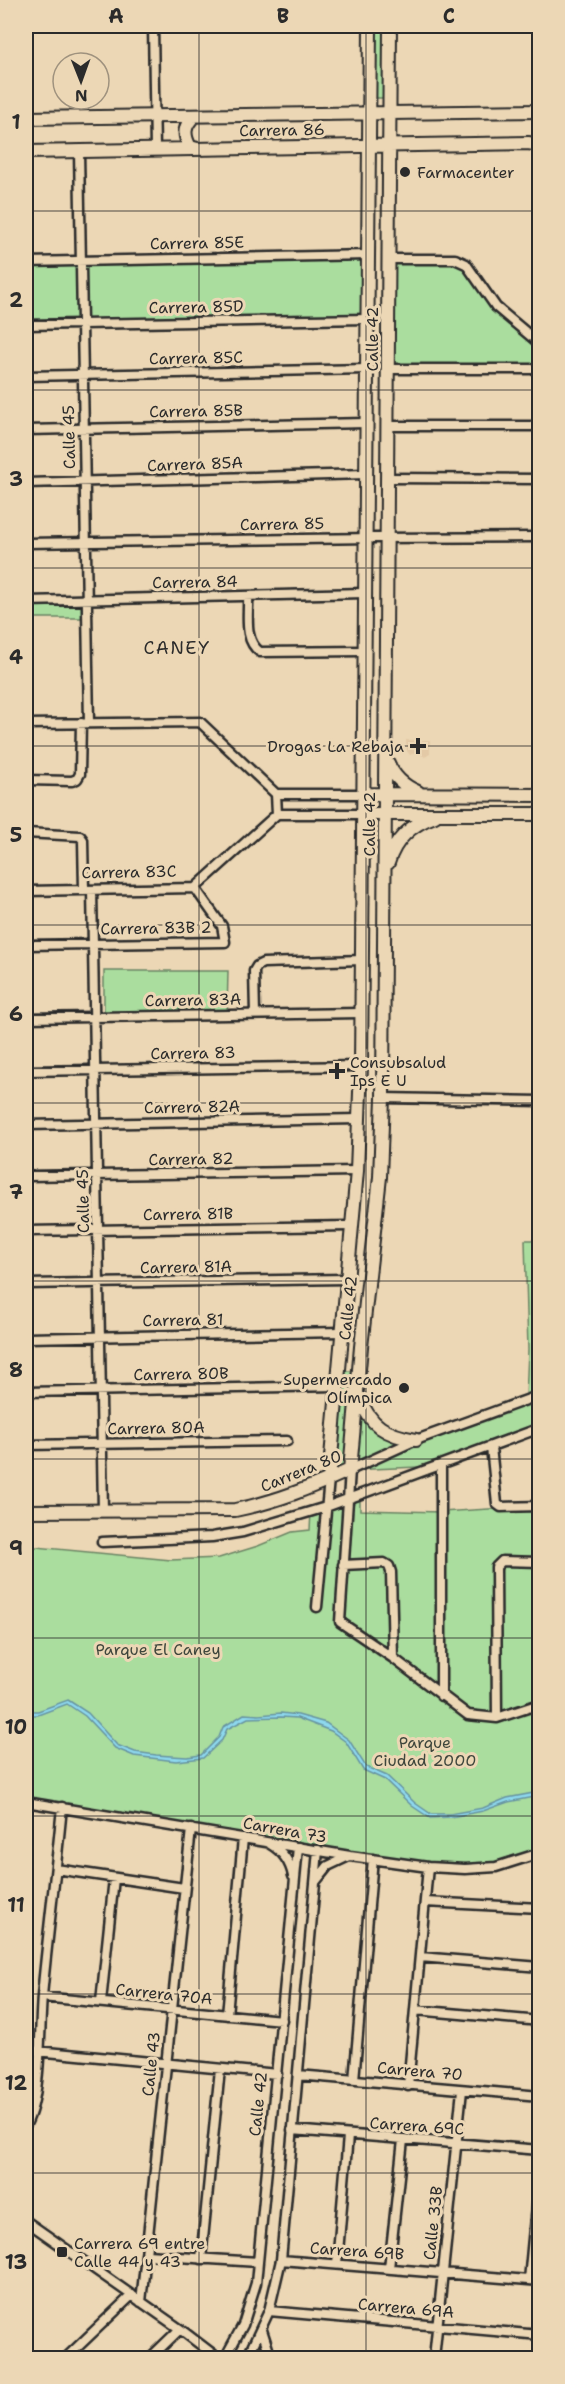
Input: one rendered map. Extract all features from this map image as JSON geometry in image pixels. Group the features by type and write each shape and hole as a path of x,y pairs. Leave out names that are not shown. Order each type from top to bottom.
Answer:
{"street":[{"path":"153,26 155,150"},
{"name":"Calle 42","path":"317,1607 357,1171 361,1065 370,26"},
{"name":"Calle 42","path":"390,26 383,1098 380,1177 350,1470 340,1622 393,1658"},
{"name":"Carrera 86","path":"26,118 540,111"},
{"path":"194,116 184,130 185,139 190,147 197,149"},
{"name":"Carrera 86","path":"26,152 370,145 528,143 540,145"},
{"name":"Calle 45","path":"26,780 72,781 77,779 80,774 85,723 87,600 79,151"},
{"name":"Carrera 85E","path":"26,262 368,255"},
{"path":"388,258 455,259 466,264 496,307 540,344"},
{"name":"Carrera 85D","path":"26,324 368,319"},
{"name":"Carrera 85C","path":"26,376 367,369"},
{"path":"388,369 540,369"},
{"name":"Carrera 85B","path":"26,430 366,423"},
{"path":"388,426 540,426"},
{"name":"Carrera 85A","path":"26,483 366,474"},
{"path":"387,477 540,479"},
{"name":"Carrera 85","path":"26,543 540,537"},
{"name":"Carrera 84","path":"26,601 364,593"},
{"path":"248,596 249,635 254,647 267,653 364,651"},
{"path":"26,724 200,722 276,794 540,795"},
{"path":"386,760 390,769 402,783 428,794"},
{"path":"276,794 277,814 540,814"},
{"name":"Carrera 83C","path":"26,891 195,888 277,814"},
{"path":"385,876 392,853 405,833 426,820 450,814"},
{"name":"Calle 45","path":"26,833 80,836 83,840 93,945 103,1511"},
{"name":"Carrera 83B 2","path":"26,945 225,942 222,926 195,888"},
{"path":"255,1014 253,978 257,966 269,962 362,960"},
{"name":"Carrera 83A","path":"26,1018 361,1012"},
{"name":"Carrera 83","path":"26,1071 361,1065"},
{"path":"383,1098 540,1101"},
{"name":"Carrera 82A","path":"26,1125 359,1119"},
{"name":"Carrera 82","path":"26,1176 357,1171"},
{"name":"Carrera 81B","path":"26,1231 351,1226"},
{"name":"Carrera 81A","path":"26,1284 346,1279"},
{"name":"Carrera 81","path":"26,1338 342,1332"},
{"name":"Carrera 80B","path":"26,1392 337,1386"},
{"path":"357,1393 364,1412 378,1427 396,1436 416,1440"},
{"name":"Carrera 80","path":"26,1511 235,1510 268,1503 299,1493 416,1440 540,1395"},
{"path":"102,1542 212,1537 243,1532 326,1508 540,1428"},
{"name":"Carrera 80A","path":"26,1445 287,1442"},
{"path":"491,1447 497,1504 501,1507 540,1506"},
{"path":"441,1466 441,1696"},
{"path":"497,1718 496,1567 502,1561 540,1562"},
{"path":"344,1565 384,1563 389,1566 393,1658 441,1696 468,1715 497,1718 540,1704"},
{"name":"Carrera 73","path":"26,1802 428,1867 465,1869 496,1867 540,1853"},
{"path":"26,2124 30,2115 38,2051 62,1807"},
{"name":"Calle 43","path":"141,2302 191,1829"},
{"path":"227,2015 243,1838"},
{"path":"264,1841 280,1851 287,1859 295,1881"},
{"name":"Calle 42","path":"225,2358 248,2312 256,2283 298,1847"},
{"path":"247,2358 269,2311 281,2260 318,1850"},
{"path":"315,1884 328,1866 350,1856"},
{"path":"354,2080 373,1859"},
{"path":"408,2086 428,1867"},
{"path":"56,1869 184,1888"},
{"path":"100,2002 114,1878"},
{"path":"425,1902 540,1908"},
{"path":"420,1957 540,1966"},
{"name":"Carrera 70A","path":"42,1997 282,2020"},
{"path":"415,2010 540,2021"},
{"path":"26,2050 277,2074"},
{"path":"201,2259 220,2069"},
{"name":"Carrera 70","path":"298,2075 540,2096"},
{"name":"Calle 33B","path":"434,2358 462,2090"},
{"name":"Carrera 69C","path":"292,2130 540,2150"},
{"path":"337,2264 348,2136"},
{"path":"389,2268 403,2140"},
{"path":"529,2280 540,2164"},
{"path":"26,2221 218,2358"},
{"path":"147,2255 258,2262"},
{"name":"Carrera 69B","path":"281,2260 540,2281"},
{"path":"66,2358 132,2295"},
{"name":"Carrera 69A","path":"269,2311 540,2335"},
{"path":"150,2358 180,2329"},
{"path":"262,2330 270,2358"}],"shaded area":[{"name":"Drogas La Rebaja","path":"406,740 430,740 430,754 425,757 417,752 410,755 407,751"}],"green space":[{"path":"370,26 390,26 385,98 373,98"},
{"path":"368,255 368,319 26,325 26,262"},
{"path":"388,259 466,264 485,294 539,344 539,369 388,369"},
{"path":"87,600 87,618 26,618 26,601"},
{"path":"104,971 228,971 227,1015 104,1017"},
{"path":"525,1240 539,1240 539,1428 441,1466 350,1470 329,1479 338,1370 359,1372 357,1393 378,1427 416,1440 526,1398 528,1350"},
{"name":"Parque Ciudad 2000","path":"360,1494 360,1510 441,1512 539,1506 539,1853 508,1864 428,1867 26,1802 26,1546 171,1560 219,1558 292,1532 310,1530 311,1512"}],"water":[{"path":"68,1700 88,1713 117,1745 135,1752 156,1755 187,1757 201,1755 219,1737 223,1727 244,1714 281,1713 326,1723 349,1740 366,1767 387,1776 415,1803 431,1814 450,1814 483,1808 507,1798 539,1792 539,1796 508,1802 483,1811 430,1818 412,1806 385,1780 363,1770 346,1742 331,1731 297,1718 248,1718 227,1729 222,1740 203,1758 176,1761 134,1756 115,1748 85,1716 67,1704 38,1715 26,1715 26,1711 38,1711"}],"place":[{"name":"Farmacenter","path":"405,172"},
{"name":"Drogas La Rebaja","path":"418,746"},
{"name":"Consubsalud Ips E U","path":"337,1071"},
{"name":"Supermercado Olímpica","path":"404,1388"},
{"name":"Carrera 69 entre Calle 44 y 43","path":"62,2252"}],"district":[{"name":"CANEY","path":"177,648"}],"park label":[{"name":"Parque El Caney","path":"158,1649"}]}
